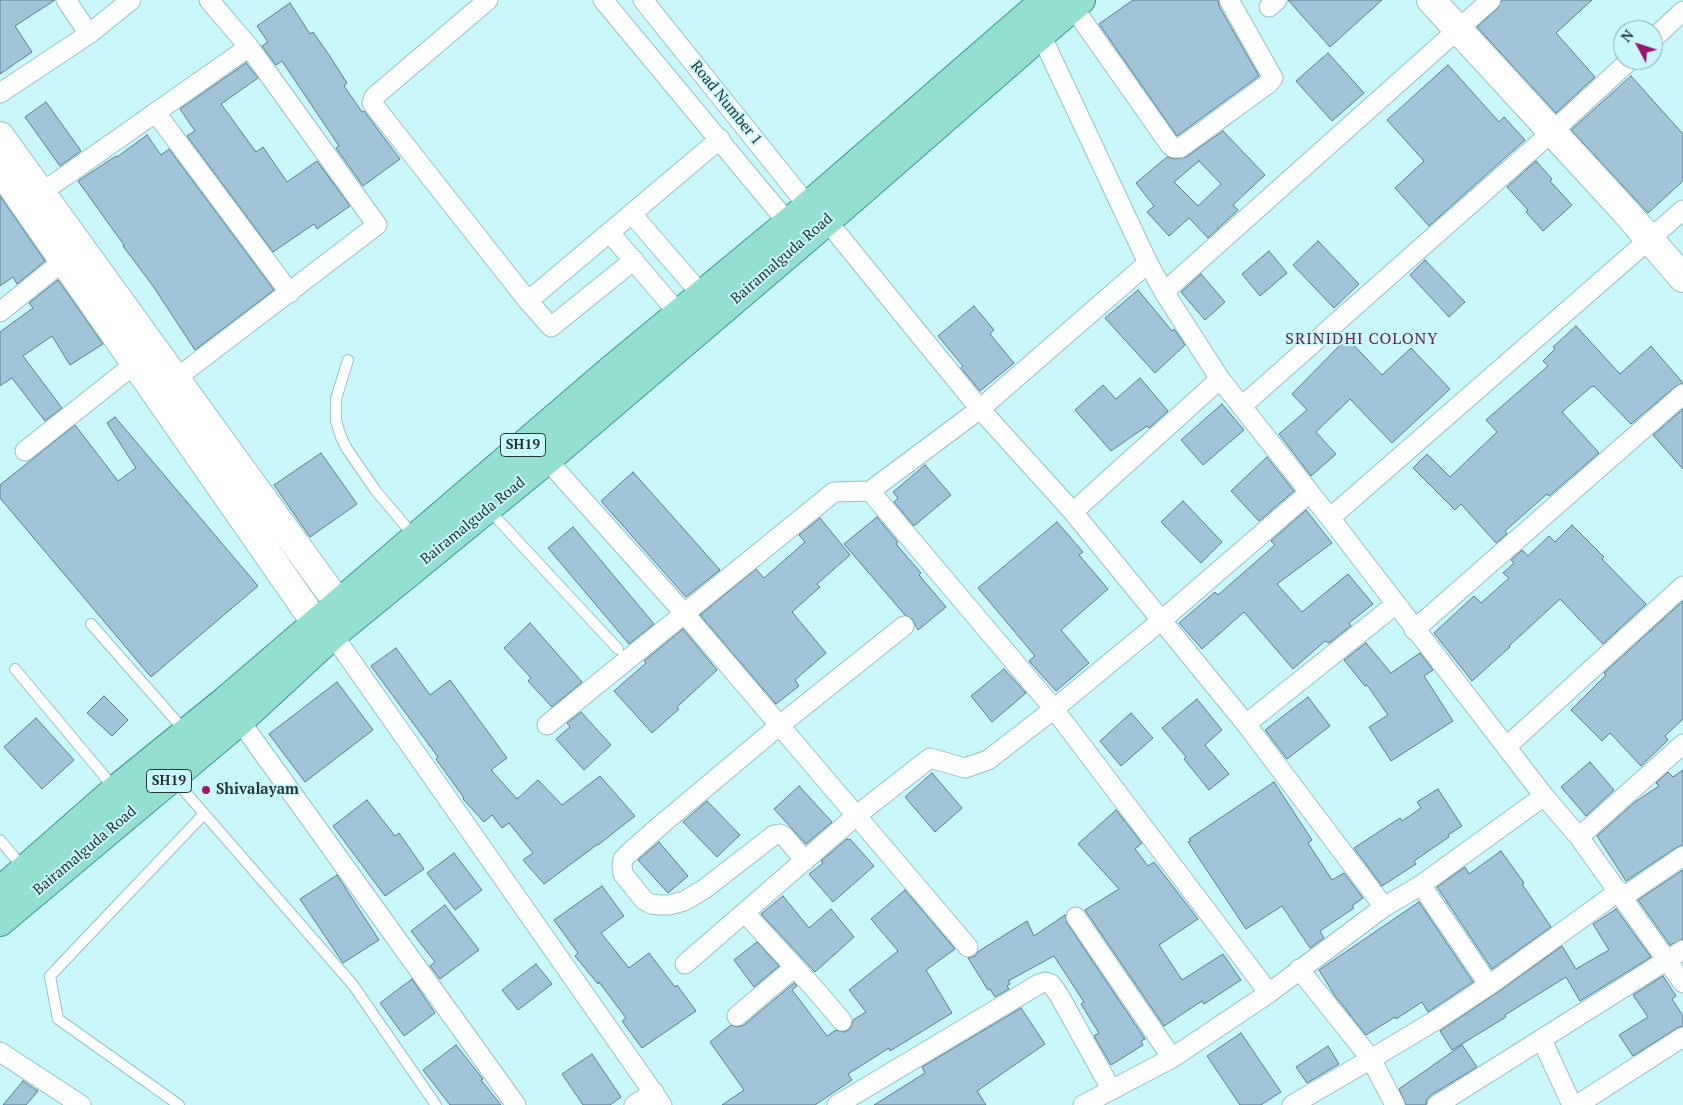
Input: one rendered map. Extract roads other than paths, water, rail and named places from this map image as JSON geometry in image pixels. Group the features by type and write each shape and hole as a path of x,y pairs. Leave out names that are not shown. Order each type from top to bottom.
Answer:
{"main road":[{"name":"Bairamalguda Road","path":"0,890 186,731 488,509 547,460 1045,0"},
{"name":"Bairamalguda Road","path":"0,922 240,721 324,628 338,603 414,537 702,294 808,217 1077,4"},
{"path":"121,785 144,801"}],"street":[{"path":"66,0 90,34"},
{"path":"0,93 90,34 131,0"},
{"path":"166,386 377,225 249,47 209,0"},
{"path":"488,0 374,97 372,103 528,301 551,327 634,260"},
{"path":"603,0 720,140 808,217 1073,512 1246,724 1384,908"},
{"name":"Road Number 1","path":"643,0 808,217"},
{"path":"1077,4 1170,145 1174,148 1180,148 1269,83 1273,78 1229,0"},
{"path":"1431,0 1683,278"},
{"path":"1164,292 1491,0"},
{"path":"1663,30 1683,11"},
{"path":"1040,35 1148,263 1164,292 1220,379 1330,518 1414,630 1544,796 1579,836 1621,894 1675,955 1683,983"},
{"path":"41,193 249,47"},
{"path":"1242,406 1552,132 1619,70"},
{"path":"156,112 290,293"},
{"path":"0,136 41,193 72,254 136,363 166,386 338,603"},
{"path":"528,301 720,140"},
{"path":"0,169 72,254 166,386 324,628 658,1098 634,1105"},
{"path":"1330,518 1683,210"},
{"path":"632,214 702,294"},
{"path":"610,233 678,314"},
{"path":"0,312 72,254"},
{"path":"548,725 834,492 870,491 980,409 1148,263"},
{"path":"25,451 136,363"},
{"path":"1073,512 1220,379"},
{"path":"1414,630 1683,394"},
{"path":"530,440 684,613 968,947"},
{"path":"870,491 1054,709 1269,993"},
{"path":"685,964 857,815 930,758 965,768 988,760 1054,709 1162,620 1310,493"},
{"path":"1506,747 1683,586"},
{"path":"1246,724 1396,604"},
{"path":"805,861 785,837 780,834 774,835 703,890 684,901 669,905 651,904 644,900 623,874 622,866 623,859 629,853 780,726 904,626"},
{"path":"240,721 516,1105"},
{"path":"1579,836 1683,744"},
{"path":"1083,1105 1172,1058 1269,993 1384,908 1421,885 1544,796"},
{"path":"1292,1105 1441,1017 1621,894 1683,856"},
{"path":"1421,885 1489,986"},
{"path":"745,913 842,1021"},
{"path":"1076,917 1172,1058"},
{"path":"1437,1105 1675,955"},
{"path":"737,1016 795,967"},
{"path":"1299,969 1371,1059 1395,1105"},
{"path":"838,1105 1038,984 1045,982 1051,984 1059,995 1111,1089"},
{"path":"1577,1105 1683,1036"},
{"path":"1542,1040 1572,1105"},
{"path":"0,1052 81,1105"}],"lane":[{"path":"348,360 336,399 336,421 341,437 376,491 414,537"},
{"path":"488,509 618,649"},
{"path":"91,624 186,731"},
{"path":"15,670 121,785"},
{"path":"172,778 352,985 436,1105"},
{"path":"179,1105 58,1019 50,976 204,814"},
{"path":"0,840 25,869"}],"place":[{"name":"Shivalayam","path":"206,790"}],"district":[{"name":"SRINIDHI COLONY","path":"1362,339"}]}
